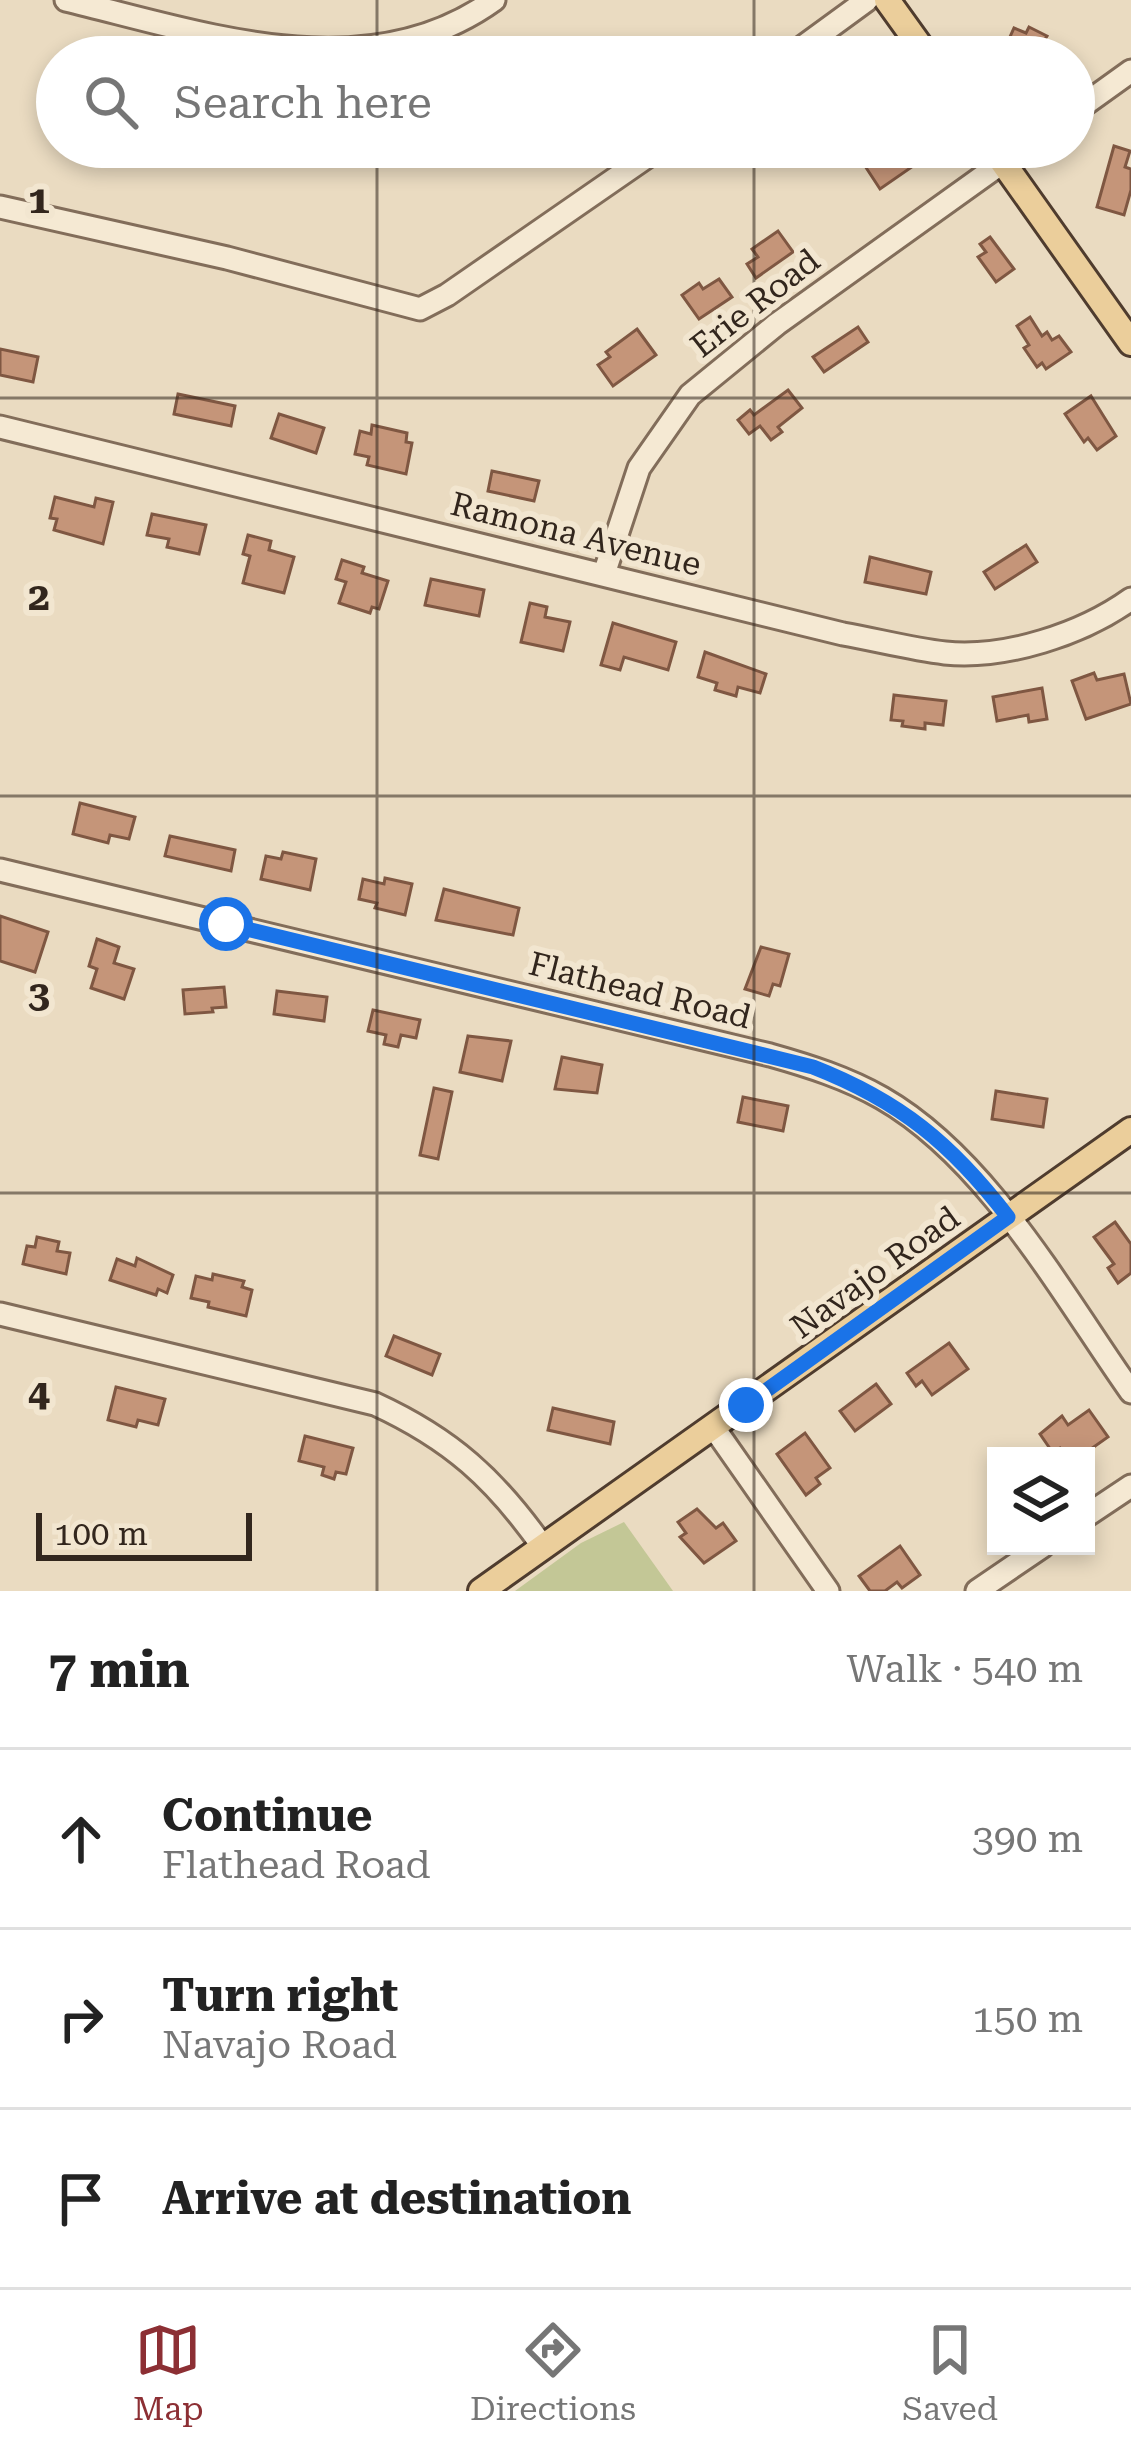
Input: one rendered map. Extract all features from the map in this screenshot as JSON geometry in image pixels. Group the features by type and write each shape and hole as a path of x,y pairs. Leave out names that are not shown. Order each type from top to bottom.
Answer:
{"main road":[{"path":"887,0 913,36"},
{"path":"1007,168 1131,343"},
{"name":"Navajo Road","path":"482,1591 1131,1130"}],"street":[{"path":"66,0 215,36"},
{"path":"424,36 494,0"},
{"path":"818,36 867,0"},
{"path":"1095,97 1131,71"},
{"path":"0,207 420,309 631,168"},
{"name":"Erie Road","path":"604,574 639,468 690,395 979,168"},
{"name":"Ramona Avenue","path":"0,428 843,634 949,654 1037,645 1104,619 1131,599"},
{"name":"Flathead Road","path":"0,870 813,1067 854,1083 908,1114 954,1152 1008,1217 1131,1392"},
{"path":"0,1314 375,1404 457,1450 504,1496 544,1547"},
{"path":"713,1429 828,1591"},
{"path":"1095,1510 1131,1486"},
{"path":"977,1591 1029,1555"}],"green space":[{"path":"624,1522 673,1591 515,1591 581,1543"}],"building":[{"path":"1029,27 1047,36 1010,36 1014,28 1026,33"},
{"path":"1114,146 1130,151 1125,167 1131,169 1131,190 1124,215 1097,207"},
{"path":"866,168 910,168 880,189"},
{"path":"778,231 793,252 756,278 747,264 758,257 752,249"},
{"path":"990,237 1014,269 996,282 978,257 986,252 980,244"},
{"path":"719,279 732,297 699,319 682,295 699,283 703,289"},
{"path":"1030,317 1042,336 1047,332 1052,340 1059,336 1071,352 1046,369 1042,363 1037,367 1024,348 1029,345 1017,326"},
{"path":"858,327 868,342 824,372 813,357"},
{"path":"637,329 656,355 613,386 598,365 610,357 606,352"},
{"path":"0,349 38,357 33,382 0,375"},
{"path":"788,390 802,408 778,427 782,432 771,440 760,426 749,434 738,420 750,410 754,415"},
{"path":"178,394 235,406 231,426 174,414"},
{"path":"1091,396 1116,436 1097,450 1088,438 1084,442 1065,414"},
{"path":"279,414 324,428 316,453 271,438"},
{"path":"372,425 407,433 406,442 412,443 406,474 367,465 369,457 355,454 360,431 371,434"},
{"path":"492,471 539,481 534,501 488,491"},
{"path":"55,497 94,507 96,498 113,502 103,544 54,530 57,519 50,518"},
{"path":"152,514 206,525 199,554 167,547 169,539 147,535"},
{"path":"248,535 271,541 269,550 294,557 284,593 243,583 250,556 243,554"},
{"path":"1026,545 1037,562 995,589 984,572"},
{"path":"870,557 931,572 926,594 865,582"},
{"path":"342,560 388,581 379,609 372,607 370,613 339,603 346,582 336,579"},
{"path":"431,579 484,590 479,616 425,605"},
{"path":"530,603 547,607 545,617 570,622 563,651 521,642"},
{"path":"613,623 676,642 668,670 624,657 620,670 601,665"},
{"path":"705,652 766,674 760,693 738,687 736,696 715,690 717,683 698,677"},
{"path":"1094,673 1097,680 1124,674 1131,704 1086,719 1072,681"},
{"path":"1042,688 1047,719 1029,722 1028,715 997,721 993,697"},
{"path":"894,695 946,701 943,725 925,723 925,729 891,720"},
{"path":"80,803 135,817 129,839 110,835 108,843 73,834"},
{"path":"170,836 235,850 231,871 165,856"},
{"path":"283,852 316,859 310,890 261,879 266,856 281,859"},
{"path":"385,878 412,884 405,915 359,899 363,879 384,884"},
{"path":"444,889 519,908 513,935 436,920"},
{"path":"0,916 48,932 35,972 0,961"},
{"path":"97,939 119,947 114,963 134,969 124,999 91,988 97,969 89,966"},
{"path":"761,947 789,954 780,986 773,984 769,996 745,989"},
{"path":"224,987 226,1007 185,1014 183,990"},
{"path":"277,991 327,997 324,1021 274,1014"},
{"path":"373,1010 420,1020 416,1038 401,1035 398,1047 384,1044 386,1035 368,1031"},
{"path":"468,1036 511,1041 502,1081 460,1072"},
{"path":"562,1057 602,1065 597,1093 555,1089"},
{"path":"434,1088 452,1092 438,1159 420,1155"},
{"path":"996,1091 1047,1099 1043,1127 992,1119"},
{"path":"743,1097 788,1106 783,1131 738,1122"},
{"path":"1115,1222 1131,1244 1131,1273 1118,1283 1108,1268 1114,1264 1094,1237"},
{"path":"37,1237 59,1242 57,1251 70,1253 66,1274 23,1264 27,1246 35,1247"},
{"path":"137,1258 173,1275 167,1293 158,1289 156,1295 110,1280 117,1259 135,1266"},
{"path":"213,1274 244,1281 242,1287 252,1290 246,1316 191,1298 196,1276 212,1280"},
{"path":"394,1336 440,1354 432,1375 386,1356"},
{"path":"949,1343 968,1369 932,1395 922,1381 916,1386 907,1373"},
{"path":"876,1384 891,1404 855,1431 840,1411"},
{"path":"116,1387 165,1399 158,1425 138,1420 136,1427 108,1420"},
{"path":"553,1408 614,1422 610,1444 548,1430"},
{"path":"1089,1410 1108,1437 1094,1447 1049,1447 1040,1434 1062,1416 1068,1425"},
{"path":"805,1433 830,1468 816,1478 820,1484 806,1495 777,1454"},
{"path":"305,1436 353,1448 346,1474 336,1472 334,1479 322,1475 324,1467 299,1461"},
{"path":"697,1509 716,1528 723,1523 736,1541 704,1563 680,1537 686,1533 678,1522"},
{"path":"900,1546 920,1575 902,1588 897,1582 885,1591 870,1591 859,1576"}],"route":[{"path":"226,924 813,1067 883,1098 954,1152 1008,1217 746,1405"}]}
